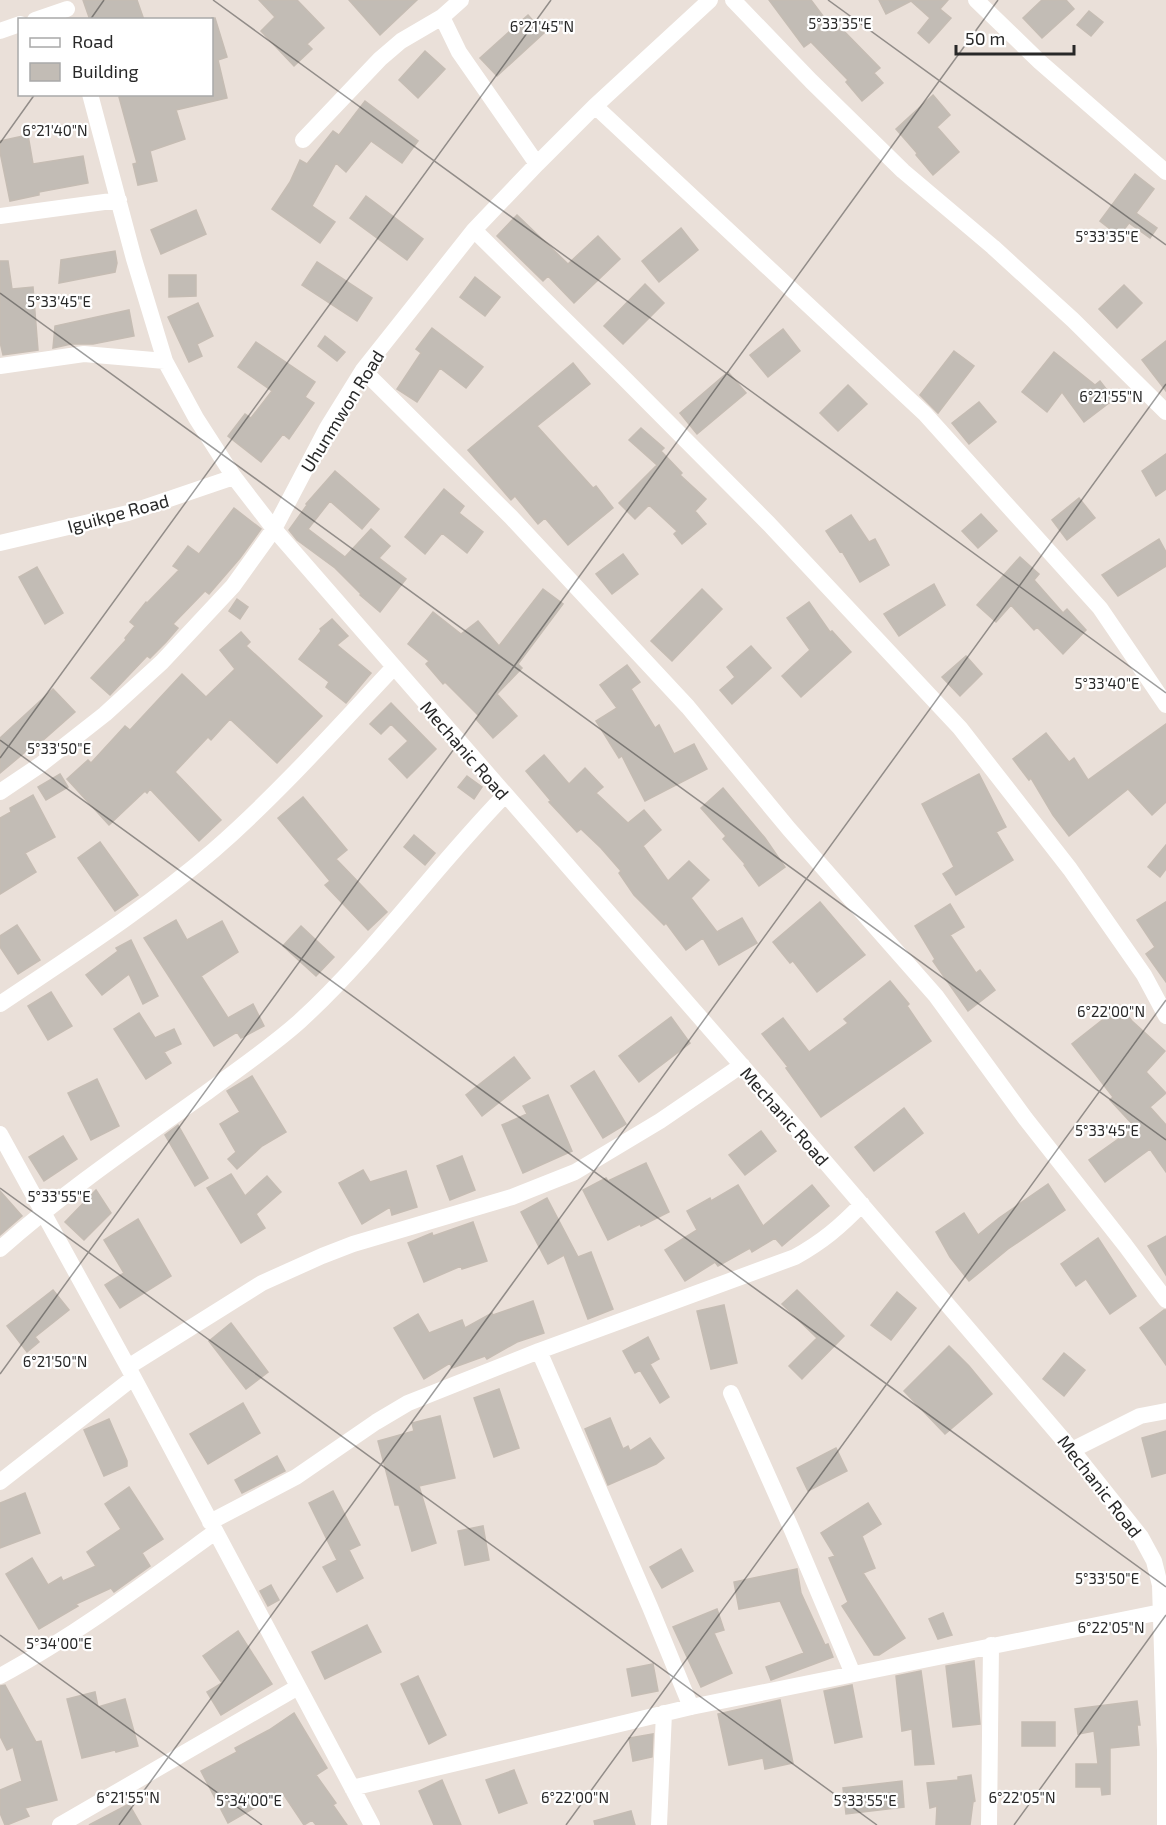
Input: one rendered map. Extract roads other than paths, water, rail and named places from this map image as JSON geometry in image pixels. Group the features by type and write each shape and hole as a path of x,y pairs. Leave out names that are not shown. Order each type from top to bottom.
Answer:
{"street":[{"path":"303,140 380,59 409,36 442,17 461,0"},
{"name":"Uhunmwon Road","path":"0,792 40,765 105,714 162,662 233,586 274,529 327,428 363,370 474,230 595,106 710,0"},
{"path":"733,0 887,156 993,247 1073,320 1166,412"},
{"path":"976,0 1040,62 1166,171"},
{"path":"42,18 68,10"},
{"path":"442,17 459,52 537,164"},
{"path":"0,31 18,25"},
{"name":"Mechanic Road","path":"91,96 165,361 196,418 234,477 274,529 393,668 862,1204 1072,1450 1141,1538 1154,1561 1163,1585 1161,1612 1165,1825"},
{"path":"595,106 924,414 1100,608 1166,705"},
{"path":"0,216 118,200"},
{"path":"474,230 769,524 960,728 1070,869 1144,975 1166,1016"},
{"path":"0,366 84,354 165,361"},
{"path":"363,370 511,517 688,707 789,829 936,996 1025,1118 1166,1300"},
{"name":"Iguikpe Road","path":"0,543 128,513 234,477"},
{"path":"0,1004 120,923 214,850 262,806 393,668"},
{"path":"0,1250 42,1211 258,1055 300,1020 364,956 468,833 505,795"},
{"path":"0,1482 130,1372 262,1283 353,1244 512,1197 575,1172 660,1121 742,1065"},
{"path":"0,1134 372,1825"},
{"path":"0,1676 35,1658 80,1628 213,1527 296,1477 393,1411 539,1351 795,1257 837,1230 862,1204"},
{"path":"539,1351 691,1707"},
{"path":"731,1393 853,1674"},
{"path":"1072,1450 1140,1416 1166,1411"},
{"path":"352,1788 691,1707 1161,1612"},
{"path":"989,1825 991,1645"},
{"path":"60,1825 298,1687"},
{"path":"659,1825 664,1713"}]}
